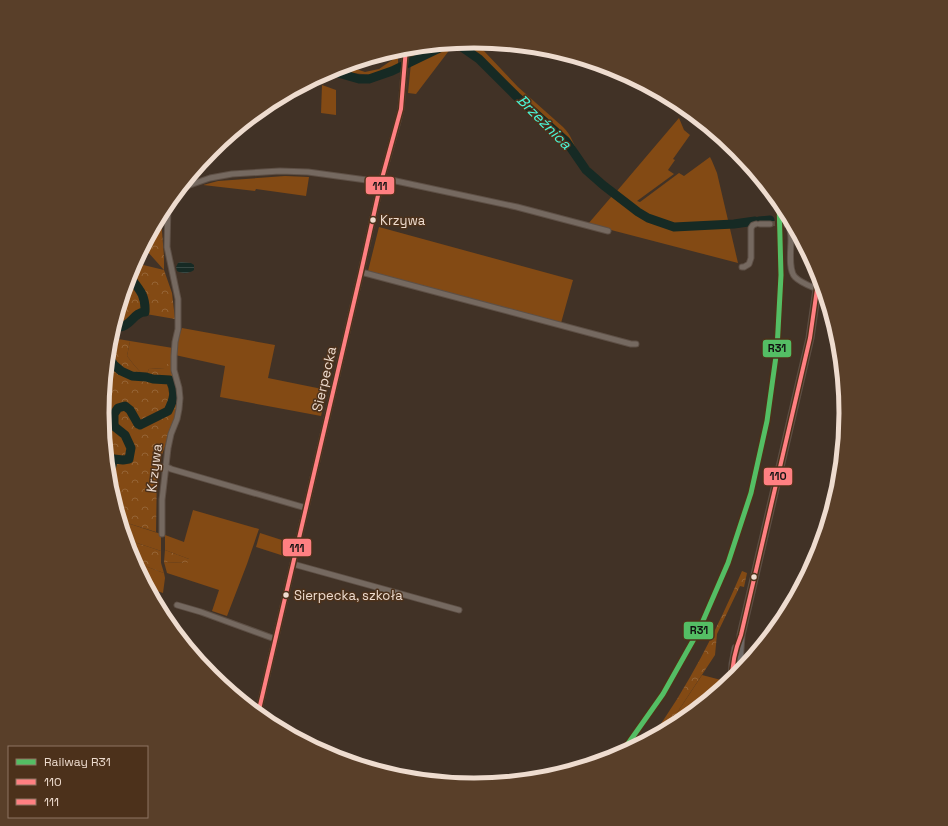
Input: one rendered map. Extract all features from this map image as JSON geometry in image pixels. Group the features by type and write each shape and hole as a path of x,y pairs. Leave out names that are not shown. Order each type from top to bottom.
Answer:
{"main road":[{"path":"733,670 734,659 741,635 810,338 817,289"},
{"path":"739,664 741,635"}],"street":[{"name":"Sierpecka","path":"259,708 382,180 401,109 406,55"},
{"name":"Krzywa","path":"189,185 210,178 280,171 308,172 382,180 517,207 608,231"},
{"name":"Krzywa","path":"162,534 162,500 165,466 171,434 177,419 180,398 174,370 174,356 178,329 178,299 167,247 168,215"},
{"path":"782,223 786,224"},
{"path":"742,267 749,264 751,258 751,228 753,225 770,224"},
{"path":"791,233 790,260 793,274 802,282 817,289"},
{"path":"361,272 631,344 636,344"},
{"path":"165,466 306,508"},
{"path":"293,564 459,610"},
{"path":"177,604 275,639"}],"green space":[{"path":"481,48 484,51 518,87 563,127 587,165 617,191 679,118 684,130 690,135 673,159 675,160 668,170 674,174 637,201 640,202 679,173 684,176 710,157 717,173 738,263 588,224 612,196 588,175 563,142 521,106 481,65 460,49"},
{"path":"450,49 416,94 408,93 412,53"},
{"path":"398,56 398,65 396,67 375,75 343,72 355,68 365,72 379,69"},
{"path":"322,85 336,90 336,115 321,113"},
{"path":"285,176 309,177 306,196 256,189 255,191 203,185 218,181"},
{"path":"162,225 164,257 164,270 147,251"},
{"path":"379,227 573,280 561,323 368,271"},
{"path":"141,264 164,270 172,293 175,319 146,314 146,303 144,297 134,281"},
{"path":"132,285 135,286 140,293 143,300 144,311 137,313 120,325 121,319"},
{"path":"182,328 275,345 268,378 327,390 321,416 220,397 225,366 175,355"},
{"path":"117,339 130,341 127,356 143,375 132,375 122,371 113,362"},
{"path":"130,341 173,348 173,364 165,368 149,369 146,376 143,375 127,356"},
{"path":"165,364 173,364 179,397 177,414 157,469 156,532 126,523 113,465 115,460 129,459 132,450 126,435 114,424 118,410 124,408 140,427 170,411 174,403 175,395 174,386 170,378 158,379 146,376 149,369 165,368"},
{"path":"112,365 120,372 132,377 146,378 152,381 169,382 173,388 173,393 167,411 140,425 132,410 125,406 118,407 113,413 113,424 115,428 124,436 130,448 128,458 114,458 112,461 109,413"},
{"path":"193,510 259,529 227,616 212,611 219,590 167,573 164,562 185,563 189,559 165,550 165,535 184,542"},
{"path":"126,523 161,534 161,551 132,542"},
{"path":"260,533 288,542 284,556 256,547"},
{"path":"132,542 161,551 161,563 164,573 143,565"},
{"path":"165,550 189,559 190,562 164,562"},
{"path":"143,565 164,573 165,578 163,593 156,591"},
{"path":"742,571 747,573 744,587 740,586 717,634 715,655 673,718 659,727 701,658"},
{"path":"702,675 721,680 696,703 673,718"}],"water":[{"path":"178,263 191,263 194,265 194,270 186,273 177,271 176,267"}],"waterway":[{"name":"Brzeźnica","path":"464,48 479,59 516,96 566,141 586,170 603,185 648,218 674,227 734,224 755,221"},
{"name":"Brzeźnica","path":"340,74 359,79 369,79 392,71 435,50"},
{"name":"Brzeźnica","path":"759,221 770,220"},
{"name":"Brzeźnica","path":"119,327 127,324 138,314 145,312 143,297 134,282"},
{"name":"Brzeźnica","path":"112,363 121,371 132,376 170,380 174,392 172,403 168,411 140,425 130,410 125,406 118,408 114,414 114,424 115,427 125,435 131,448 129,459 114,459 112,464"}],"tunnel":[{"path":"770,224 782,223"}],"rail line":[{"name":"R31","path":"628,743 663,694 699,630 728,563 751,493 767,421 777,349 781,275 779,214"}],"transit line":[{"name":"111","path":"259,708 381,182 401,109 405,55"},
{"name":"110","path":"733,670 734,657 741,635 810,338 817,288"}],"place":[{"name":"Krzywa","path":"373,220"},
{"name":"Sierpecka, szkoła","path":"286,595"}]}
